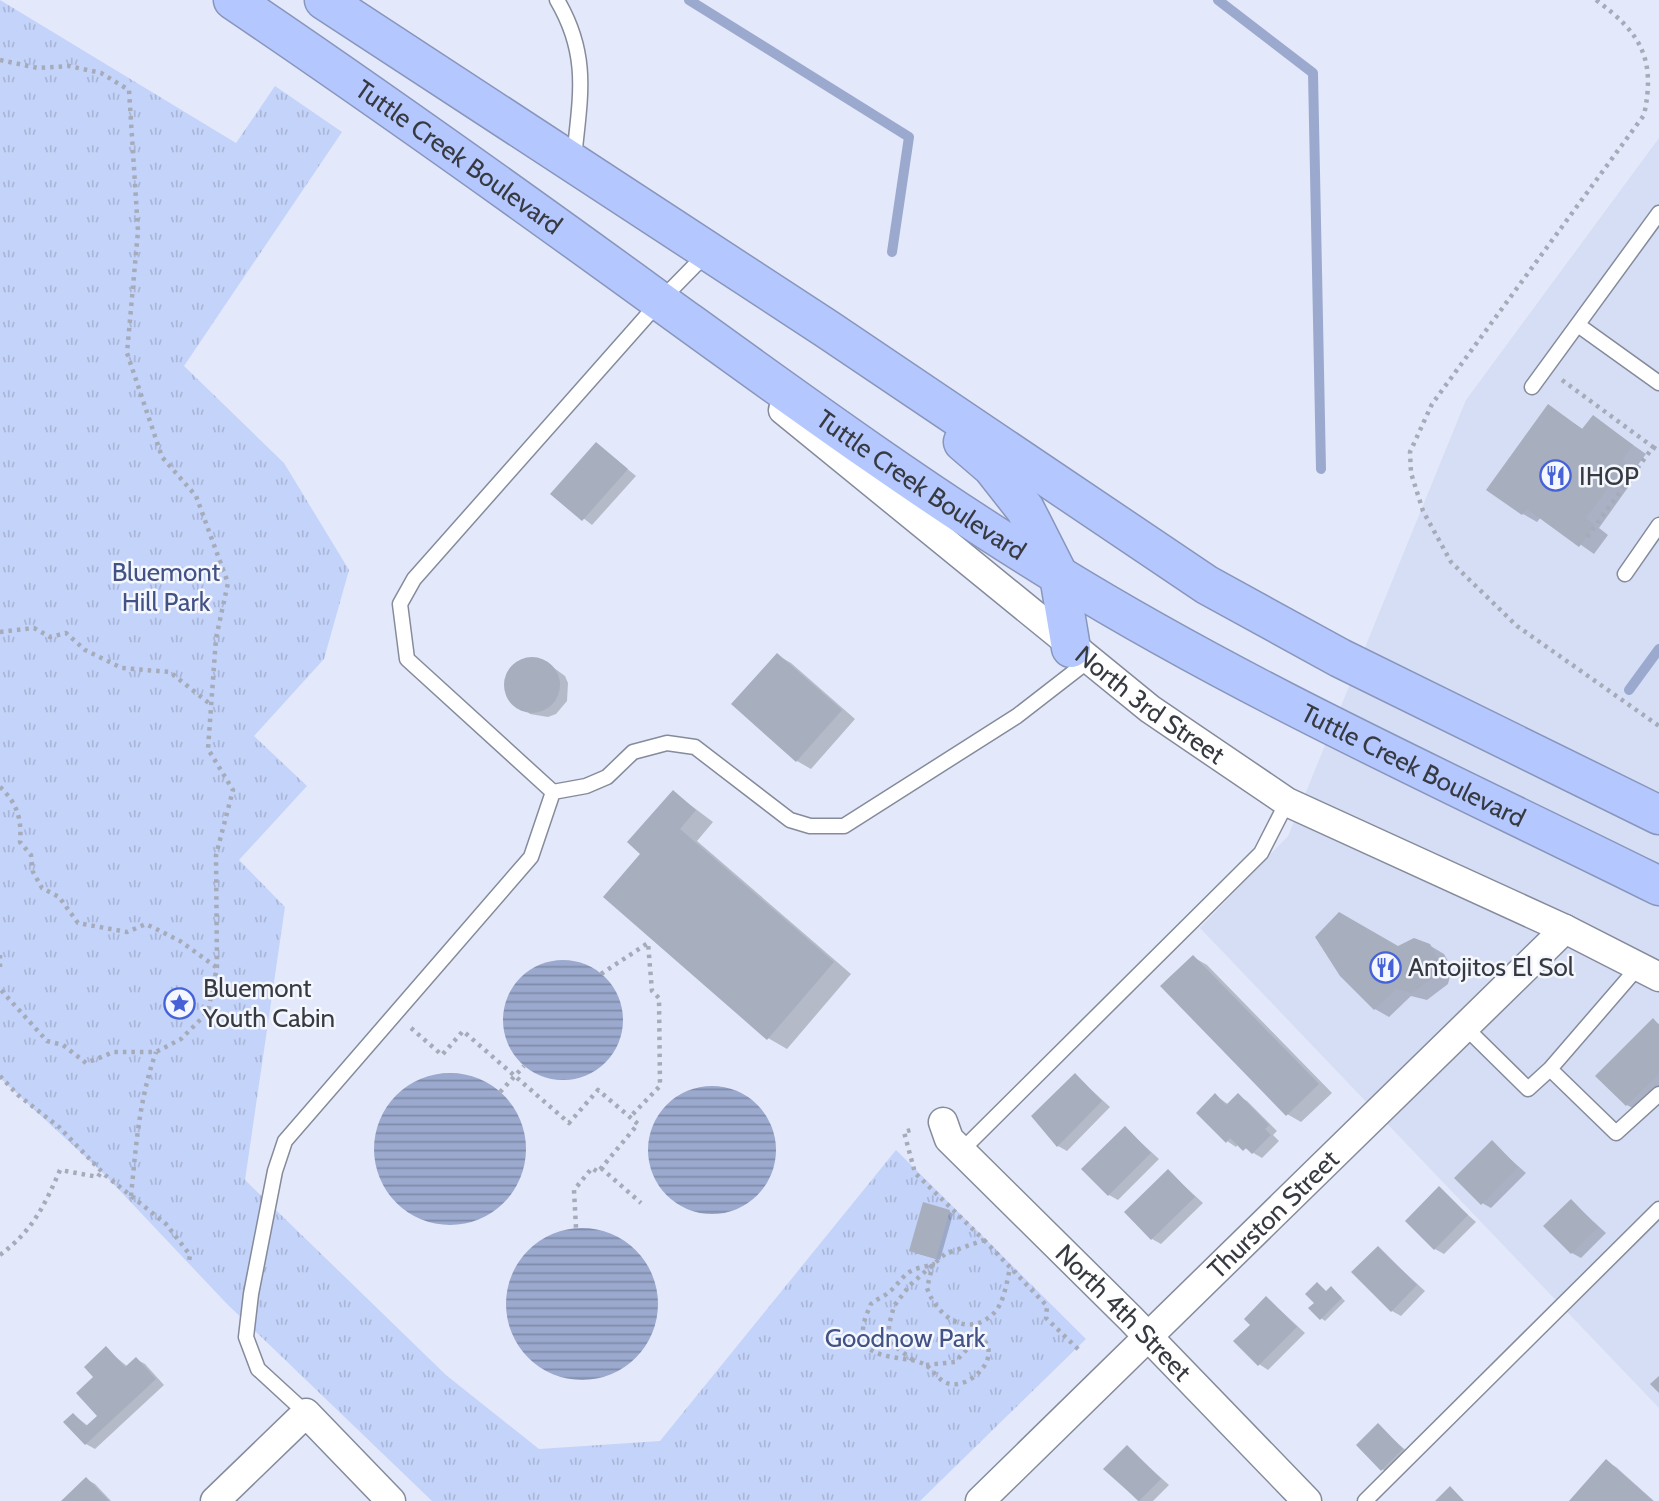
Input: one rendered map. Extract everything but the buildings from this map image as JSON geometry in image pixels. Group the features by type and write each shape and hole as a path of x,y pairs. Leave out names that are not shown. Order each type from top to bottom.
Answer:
{"highway":[{"name":"Tuttle Creek Boulevard","path":"233,0 903,475 1059,576 1196,653 1340,728 1659,886"},
{"path":"324,0 891,373 1207,585 1340,658 1659,815"},
{"path":"891,373 930,413 992,467 1025,509 1059,576 1080,654"}],"street":[{"name":"North 3rd Street","path":"705,335 784,411 1080,654 1150,709 1287,802 1565,929 1649,972"},
{"name":"Thurston Street","path":"980,1501 1565,929"},
{"name":"North 4th Street","path":"943,1122 949,1139 1148,1337 1307,1501"},
{"path":"215,1501 306,1413 391,1501"}],"lane":[{"path":"557,0 572,26 582,71 574,163"},
{"path":"1532,387 1659,213"},
{"path":"553,792 407,659 400,604 414,579 660,301 707,252"},
{"path":"1578,325 1659,383"},
{"path":"1625,574 1659,525"},
{"path":"553,792 586,786 607,777 633,752 667,743 695,747 790,820 810,826 844,825 1017,716 1080,654"},
{"path":"306,1413 258,1369 246,1337 251,1294 275,1171 285,1141 531,857 553,792"},
{"path":"961,1151 1261,853 1287,802"},
{"path":"1465,1027 1528,1089 1649,972"},
{"path":"1550,1069 1616,1133 1659,1094"},
{"path":"1365,1501 1659,1209"}],"path":[{"path":"0,60 37,68 69,66 101,73 129,90 138,230 127,353 162,457 196,496 229,583 216,638 208,749 233,790 216,855 217,967 208,1012 181,1038 156,1052 114,1052 86,1063 63,1045 47,1041 0,989"},
{"path":"1559,379 1659,451"},
{"path":"1587,537 1653,447"},
{"path":"0,632 34,628 50,637 66,633 85,650 122,668 170,672 211,704"},
{"path":"0,787 13,799 22,824 20,842 31,855 33,872 43,888 59,897 78,923 127,932 146,924 180,941 217,967"},
{"path":"601,974 648,943 652,990 659,999 660,1086 630,1117"},
{"path":"0,955 0,969"},
{"path":"395,1013 442,1055 463,1031 569,1123 598,1090 638,1124 598,1172 592,1168 574,1190 576,1228"},
{"path":"131,1196 136,1124 143,1088 156,1052"},
{"path":"500,1092 524,1066"},
{"path":"0,1076 59,1128 101,1172 166,1224 190,1255 189,1261"},
{"path":"943,1122 904,1132 915,1172 1047,1306 1046,1318 1080,1351"},
{"path":"601,1168 641,1203"},
{"path":"0,1255 24,1237 46,1202 60,1170 98,1177 101,1172"},
{"path":"914,1361 890,1342 889,1325 894,1306 910,1285 945,1254 984,1240"},
{"path":"933,1264 927,1288 931,1301 949,1321 968,1324 982,1321 995,1313 1010,1268"},
{"path":"926,1365 955,1362 974,1342 984,1340 990,1346 991,1355 984,1367 968,1380 953,1385 945,1382 926,1365 881,1357 864,1338 865,1319 871,1304 888,1294 909,1271 933,1264"}],"shaded area":[{"path":"1659,138 1659,1408 1200,928 1288,836 1466,400"},
{"path":"563,960 586,965 605,978 618,997 623,1020 618,1043 605,1062 586,1075 563,1080 540,1075 521,1062 508,1043 503,1020 508,997 521,978 540,965"},
{"path":"450,1073 479,1079 503,1096 520,1120 526,1149 520,1178 503,1202 479,1219 450,1225 421,1219 397,1202 380,1178 374,1149 380,1120 397,1096 421,1079"},
{"path":"712,1086 737,1090 758,1104 772,1125 776,1150 772,1175 758,1196 737,1210 712,1214 687,1210 666,1196 652,1175 648,1150 652,1125 666,1104 687,1090"},
{"path":"582,1228 611,1234 635,1251 652,1275 658,1304 652,1333 635,1357 611,1374 582,1380 553,1374 529,1357 512,1333 506,1304 512,1275 529,1251 553,1234"}],"green space":[{"name":"Bluemont Hill Park","path":"0,0 236,143 275,86 342,132 184,366 284,463 349,570 324,659 254,736 307,786 239,860 285,907 245,1180 446,1375 539,1449 660,1441 896,1150 1086,1339 920,1501 432,1501 227,1304 105,1175 0,1078"}],"waterway":[{"path":"689,0 909,137 892,252"},
{"path":"1218,0 1313,73 1321,469"},
{"path":"1629,690 1659,649"}],"place":[{"name":"IHOP","path":"1556,476"},
{"name":"Antojitos El Sol","path":"1385,967"},
{"name":"Bluemont Youth Cabin","path":"180,1003"}],"park label":[{"name":"Goodnow Park","path":"905,1338"}]}
